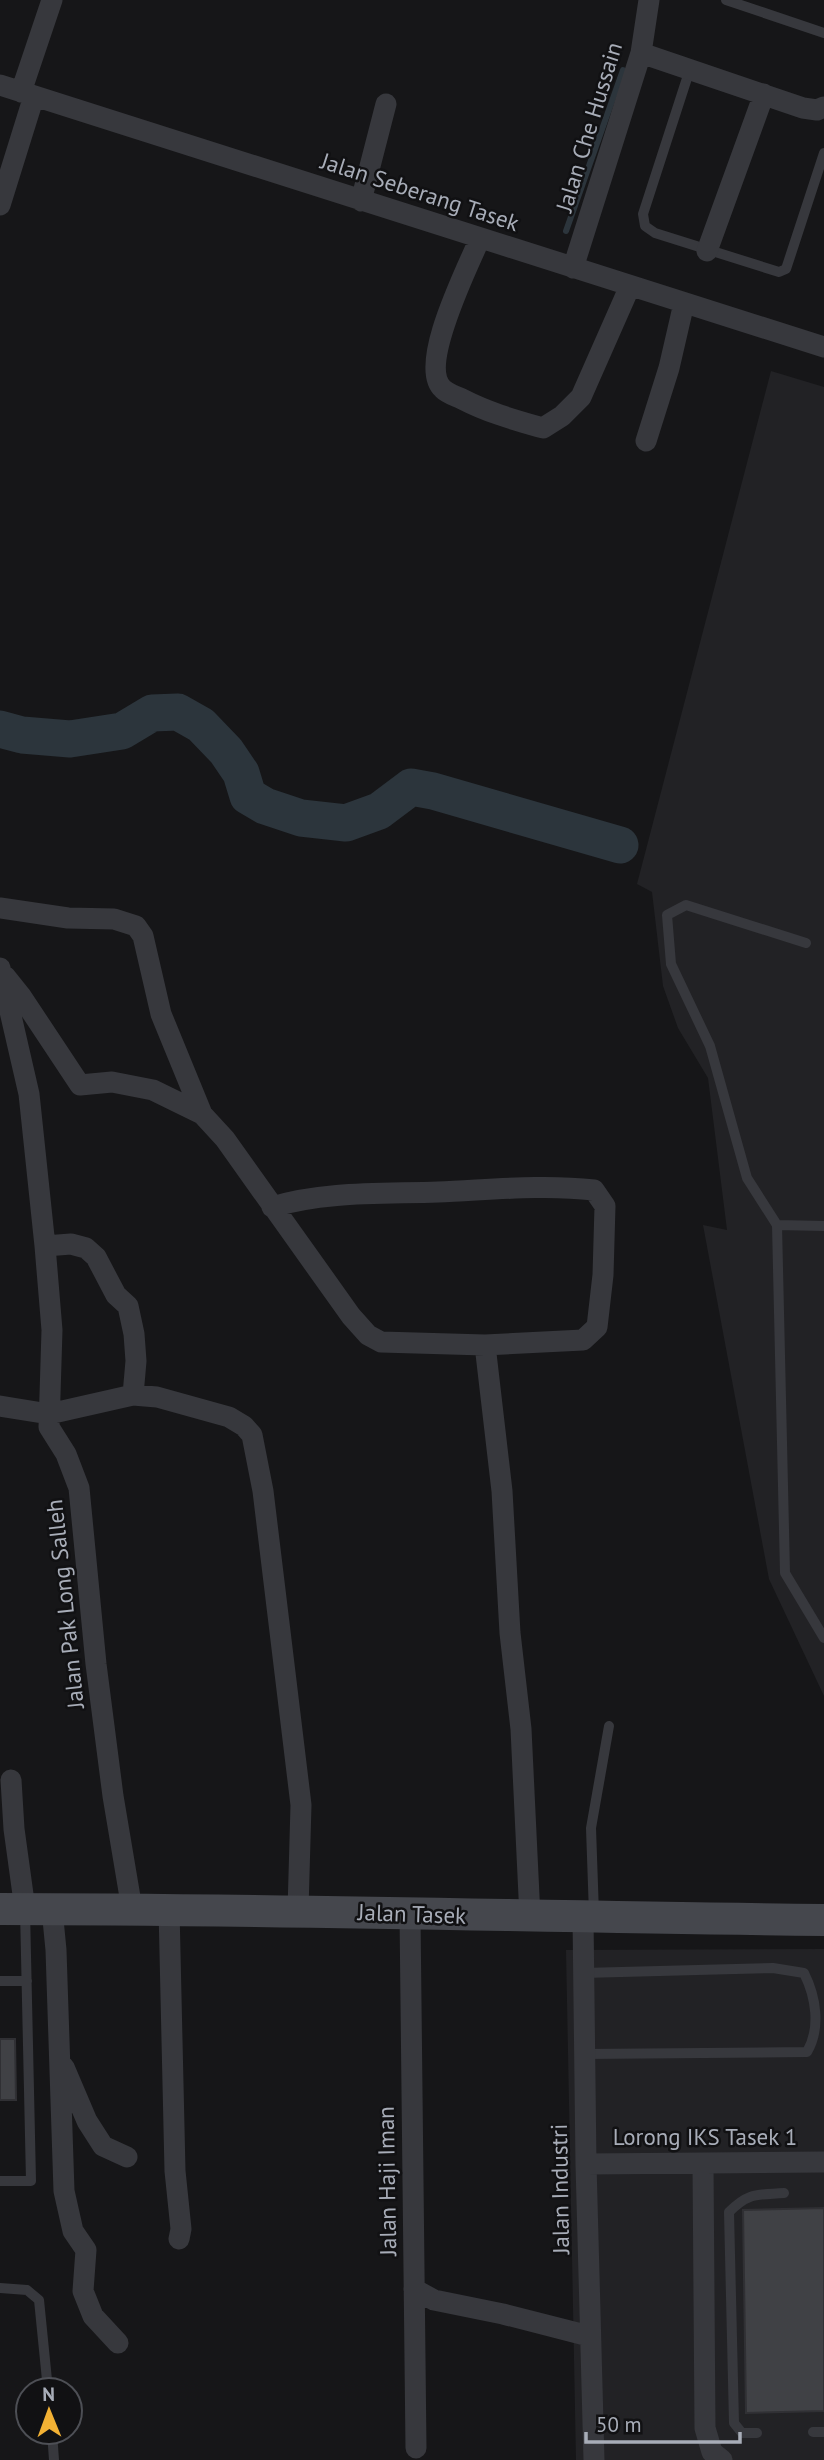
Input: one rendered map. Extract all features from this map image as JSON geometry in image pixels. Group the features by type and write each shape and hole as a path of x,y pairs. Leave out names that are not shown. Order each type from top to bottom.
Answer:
{"main road":[{"name":"Jalan Tasek","path":"26,1909 298,1910 824,1920"}],"street":[{"path":"0,205 52,0"},
{"name":"Jalan Che Hussain","path":"573,268 641,53 649,0"},
{"path":"641,53 803,108 817,110 824,107"},
{"name":"Jalan Seberang Tasek","path":"0,85 824,347"},
{"path":"707,251 764,94"},
{"path":"361,201 386,104"},
{"path":"480,238 440,335 434,359 435,375 442,389 489,413 543,428 562,416 581,397 630,286"},
{"path":"646,441 684,303"},
{"path":"0,908 68,918 114,919 136,926 143,936 161,1014 202,1114 225,1139 272,1207 351,1316 368,1335 382,1342 392,1343 485,1345 583,1340 597,1327 603,1275 606,1206 594,1190 520,1189 348,1195 291,1201 272,1207"},
{"path":"1,970 80,1085 112,1082 153,1090 202,1114"},
{"name":"Jalan Pak Long Salleh","path":"1,970 29,1094 45,1245 52,1330 49,1427 66,1454 79,1488 96,1664 113,1796 132,1909"},
{"path":"45,1245 71,1244 86,1248 96,1257 117,1295 128,1306 136,1361 132,1395"},
{"path":"485,1345 502,1491 510,1633 521,1729 530,1916"},
{"path":"0,1406 49,1415 132,1395 157,1397 229,1417 244,1426 252,1435 263,1491 301,1805 298,1910"},
{"path":"11,1780 26,1909 56,1950 64,2190 73,2231 86,2250 83,2291 93,2316 118,2343"},
{"path":"169,1909 175,2171 181,2229 179,2239"},
{"name":"Jalan Haji Iman","path":"410,1914 416,2448"},
{"name":"Jalan Industri","path":"588,1917 583,1973 589,2336 594,2460"},
{"path":"58,2056 87,2121 103,2146 127,2157"},
{"name":"Lorong IKS Tasek 1","path":"586,2164 824,2162"},
{"path":"703,2164 719,2365 705,2428 712,2452 722,2460"},
{"path":"414,2289 434,2300 589,2336"}],"lane":[{"path":"726,0 824,33"},
{"path":"690,69 643,214 645,226 655,233 773,272 786,269 824,153"},
{"path":"806,943 686,905 667,915 671,964 710,1046 747,1178 777,1225 785,1573 824,1638"},
{"path":"777,1225 824,1226"},
{"path":"588,1917 591,1828 609,1726"},
{"path":"0,2181 31,2180 26,1909"},
{"path":"583,1973 773,1968 804,1973 811,1988 816,2021 814,2041 807,2052 584,2054"},
{"path":"0,1981 27,1981"},
{"path":"757,2433 742,2433 734,2423 719,2365 729,2212 742,2199 783,2193"},
{"path":"0,2288 27,2290 39,2301 47,2376"}],"shaded area":[{"path":"771,371 824,387 824,1696 769,1579 703,1225 727,1230 708,1078 678,1028 663,986 652,892 637,884"},
{"path":"824,1949 824,2460 576,2460 566,1950"}],"building":[{"path":"0,2039 15,2039 16,2100 0,2100"},
{"path":"824,2208 824,2411 746,2413 743,2210"}],"waterway":[{"path":"566,231 623,70"},
{"path":"0,729 22,735 70,739 122,731 152,713 178,712 201,725 226,751 241,773 248,796 265,806 301,818 346,823 379,811 411,787 620,845"}]}
